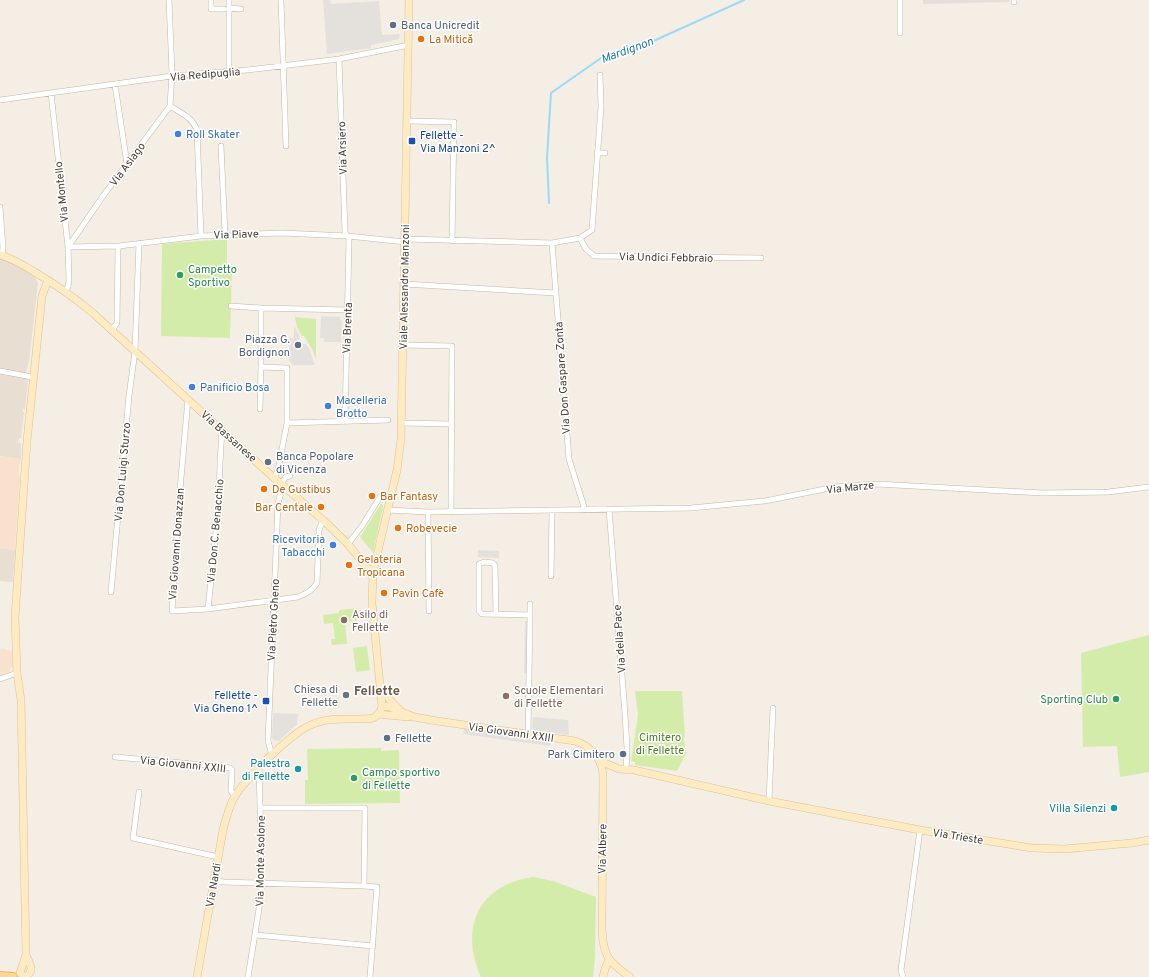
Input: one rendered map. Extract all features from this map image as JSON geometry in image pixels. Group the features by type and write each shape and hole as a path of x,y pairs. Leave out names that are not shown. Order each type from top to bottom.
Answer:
{"main road":[{"path":"0,976 13,977"}],"street":[{"path":"169,0 172,76 170,106 190,118 195,123 197,130 201,236"},
{"path":"211,0 211,9 241,9"},
{"path":"229,0 226,9 229,72"},
{"path":"281,0 282,66 286,146"},
{"name":"Viale Alessandro Manzoni","path":"373,572 388,510 399,454 401,423 408,121 409,0"},
{"path":"900,0 900,33"},
{"name":"Via Redipuglia","path":"0,100 172,76 229,72 339,59 409,45"},
{"name":"Via Arsiero","path":"339,59 346,232 348,236"},
{"path":"405,240 552,243 580,238 592,230 601,108 600,75"},
{"path":"115,85 127,164"},
{"name":"Via Montello","path":"51,93 68,247 69,280 65,291"},
{"name":"Via Asiago","path":"68,247 170,106"},
{"path":"408,121 454,122 452,240"},
{"path":"221,146 225,234"},
{"path":"597,153 605,153"},
{"path":"0,207 3,248 1,255"},
{"name":"Via Piave","path":"68,247 119,246 225,234 282,233 405,240"},
{"name":"Via Brenta","path":"345,421 348,236"},
{"name":"Via Undici Febbraio","path":"580,238 586,249 594,256 761,258"},
{"path":"135,351 139,243"},
{"name":"Via Don Gaspare Zonta","path":"552,243 569,459 585,510"},
{"path":"112,330 117,323 119,246"},
{"name":"Via Bassanese","path":"1,255 16,261 65,291 112,330 274,478 323,520 348,544 367,568 373,572"},
{"path":"25,977 20,972 26,955 21,700 17,672 15,617 32,377 42,296 48,280"},
{"path":"404,284 555,293"},
{"path":"231,306 348,310"},
{"path":"260,409 261,308"},
{"path":"403,345 452,346 451,512"},
{"name":"Via Don Luigi Sturzo","path":"111,592 129,396 135,351"},
{"path":"261,367 287,368 287,423 278,470 274,478"},
{"path":"0,371 32,377"},
{"name":"Via Giovanni Donazzan","path":"188,399 179,501 172,611 208,609 304,595 315,587 317,578 320,530 323,520"},
{"path":"287,423 388,420"},
{"path":"401,423 451,424"},
{"name":"Via Don C. Benacchio","path":"208,609 220,502 222,429"},
{"path":"283,485 286,478 290,476"},
{"name":"Via Marze","path":"388,510 451,512 691,508 766,501 835,486 877,484 1042,492 1108,492 1149,487"},
{"name":"Via Pietro Gheno","path":"272,755 268,741 278,503 283,485"},
{"path":"348,544 362,526 380,497 390,498"},
{"name":"Via della Pace","path":"609,509 627,748 623,769"},
{"path":"552,510 552,576"},
{"path":"428,512 429,611"},
{"path":"496,614 495,566 493,563 484,562 480,564 479,611 482,614 530,615"},
{"name":"Via Giovanni XXIII","path":"373,572 372,603 382,706 378,714"},
{"path":"528,734 530,604"},
{"path":"0,679 17,672"},
{"name":"Via Giovanni XXIII","path":"381,686 389,699 404,713"},
{"name":"Via Giovanni XXIII","path":"382,706 390,707 414,717 575,741 593,752"},
{"path":"769,800 773,708"},
{"path":"236,796 259,767 298,732 312,724 333,720 372,718 378,714 414,717"},
{"name":"Via Albere","path":"593,752 600,761 603,774 602,929 604,948 609,959"},
{"name":"Via Giovanni XXIII","path":"116,757 230,768 232,770 231,791 236,796"},
{"name":"Via Trieste","path":"600,761 623,769 769,800 920,830 1032,848 1047,849 1132,843 1149,840"},
{"name":"Via Monte Asolone","path":"248,977 256,935 262,883 259,767"},
{"name":"Via Trieste","path":"603,774 623,769"},
{"path":"139,792 133,838 218,856"},
{"name":"Via Nardi","path":"197,977 224,822 236,796"},
{"path":"260,808 366,808 364,886"},
{"path":"903,977 901,970 920,830"},
{"path":"214,880 223,882 377,887 370,977"},
{"path":"256,935 373,946"},
{"path":"603,977 609,959 615,966 630,977"}],"shaded area":[{"path":"323,0 330,0 331,4 379,1 382,35 400,34 399,39 371,45 371,48 327,54"},
{"path":"923,0 1009,0 1009,2 923,4"},
{"path":"0,258 34,275 38,283 29,361 25,377 28,379 25,409 23,409 24,412 21,438 19,438 18,443 21,443 21,459 0,456"},
{"path":"321,316 340,317 340,320 342,321 341,342 324,342 324,338 320,338"},
{"name":"Piazza G. Bordignon","path":"294,326 300,337 299,342 301,344 306,344 309,348 315,365 293,365 289,360 290,338 294,338"},
{"path":"0,456 21,459 19,465 20,475 15,550 0,548"},
{"path":"0,548 15,550 13,582 0,581"},
{"path":"478,550 499,551 499,558 478,557"},
{"path":"525,621 529,621 528,673 524,673"},
{"path":"1,648 12,651 13,665 9,672 0,675 0,652"},
{"path":"273,713 298,714 297,724 279,741 274,740 272,737"},
{"path":"533,717 568,720 569,735 532,730"},
{"path":"464,729 551,742 550,746 463,734"}],"green space":[{"path":"227,239 227,266 232,266 230,338 161,336 162,244"},
{"path":"295,317 316,319 316,359 312,349 297,327"},
{"path":"381,504 383,507 373,552 360,537"},
{"path":"358,608 358,611 361,610 362,615 359,615 359,620 345,622 347,644 332,645 331,639 335,639 333,623 324,624 323,615 339,613 339,610"},
{"name":"Sporting Club","path":"1149,635 1149,772 1120,777 1117,746 1083,747 1081,653"},
{"path":"367,646 370,670 356,672 353,648"},
{"name":"Cimitero di Fellette","path":"635,691 682,691 685,750 687,752 677,771 635,765 635,762 631,761 638,715"},
{"name":"Campo sportivo di Fellette","path":"381,748 381,751 399,750 400,803 305,804 305,780 308,780 307,749"},
{"path":"533,877 553,881 596,897 595,957 593,977 481,977 475,959 472,942 473,926 478,912 487,899 499,889 514,882"}],"waterway":[{"name":"Mardignon","path":"549,203 547,157 551,93 601,58 638,48 744,0"}],"place":[{"name":"Banca Unicredit","path":"393,25"},
{"name":"La Mitică","path":"421,39"},
{"name":"Roll Skater","path":"178,134"},
{"name":"Fellette - Via Manzoni 2^","path":"412,141"},
{"name":"Campetto Sportivo","path":"180,275"},
{"name":"Piazza G. Bordignon","path":"298,345"},
{"name":"Panificio Bosa","path":"192,387"},
{"name":"Macelleria Brotto","path":"328,406"},
{"name":"Banca Popolare di Vicenza","path":"268,462"},
{"name":"De Gustibus","path":"264,489"},
{"name":"Bar Fantasy","path":"372,496"},
{"name":"Bar Centale","path":"321,507"},
{"name":"Robevecie","path":"398,528"},
{"name":"Ricevitoria Tabacchi","path":"333,545"},
{"name":"Gelateria Tropicana","path":"349,565"},
{"name":"Pavin Cafè","path":"384,593"},
{"name":"Asilo di Fellette","path":"344,620"},
{"name":"Chiesa di Fellette","path":"346,695"},
{"name":"Scuole Elementari di Fellette","path":"506,696"},
{"name":"Sporting Club","path":"1116,699"},
{"name":"Fellette - Via Gheno 1^","path":"266,701"},
{"name":"Fellette","path":"387,738"},
{"name":"Park Cimitero","path":"623,754"},
{"name":"Palestra di Fellette","path":"298,769"},
{"name":"Campo sportivo di Fellette","path":"354,778"},
{"name":"Villa Silenzi","path":"1114,808"}],"district":[{"name":"Fellette","path":"377,690"}]}
